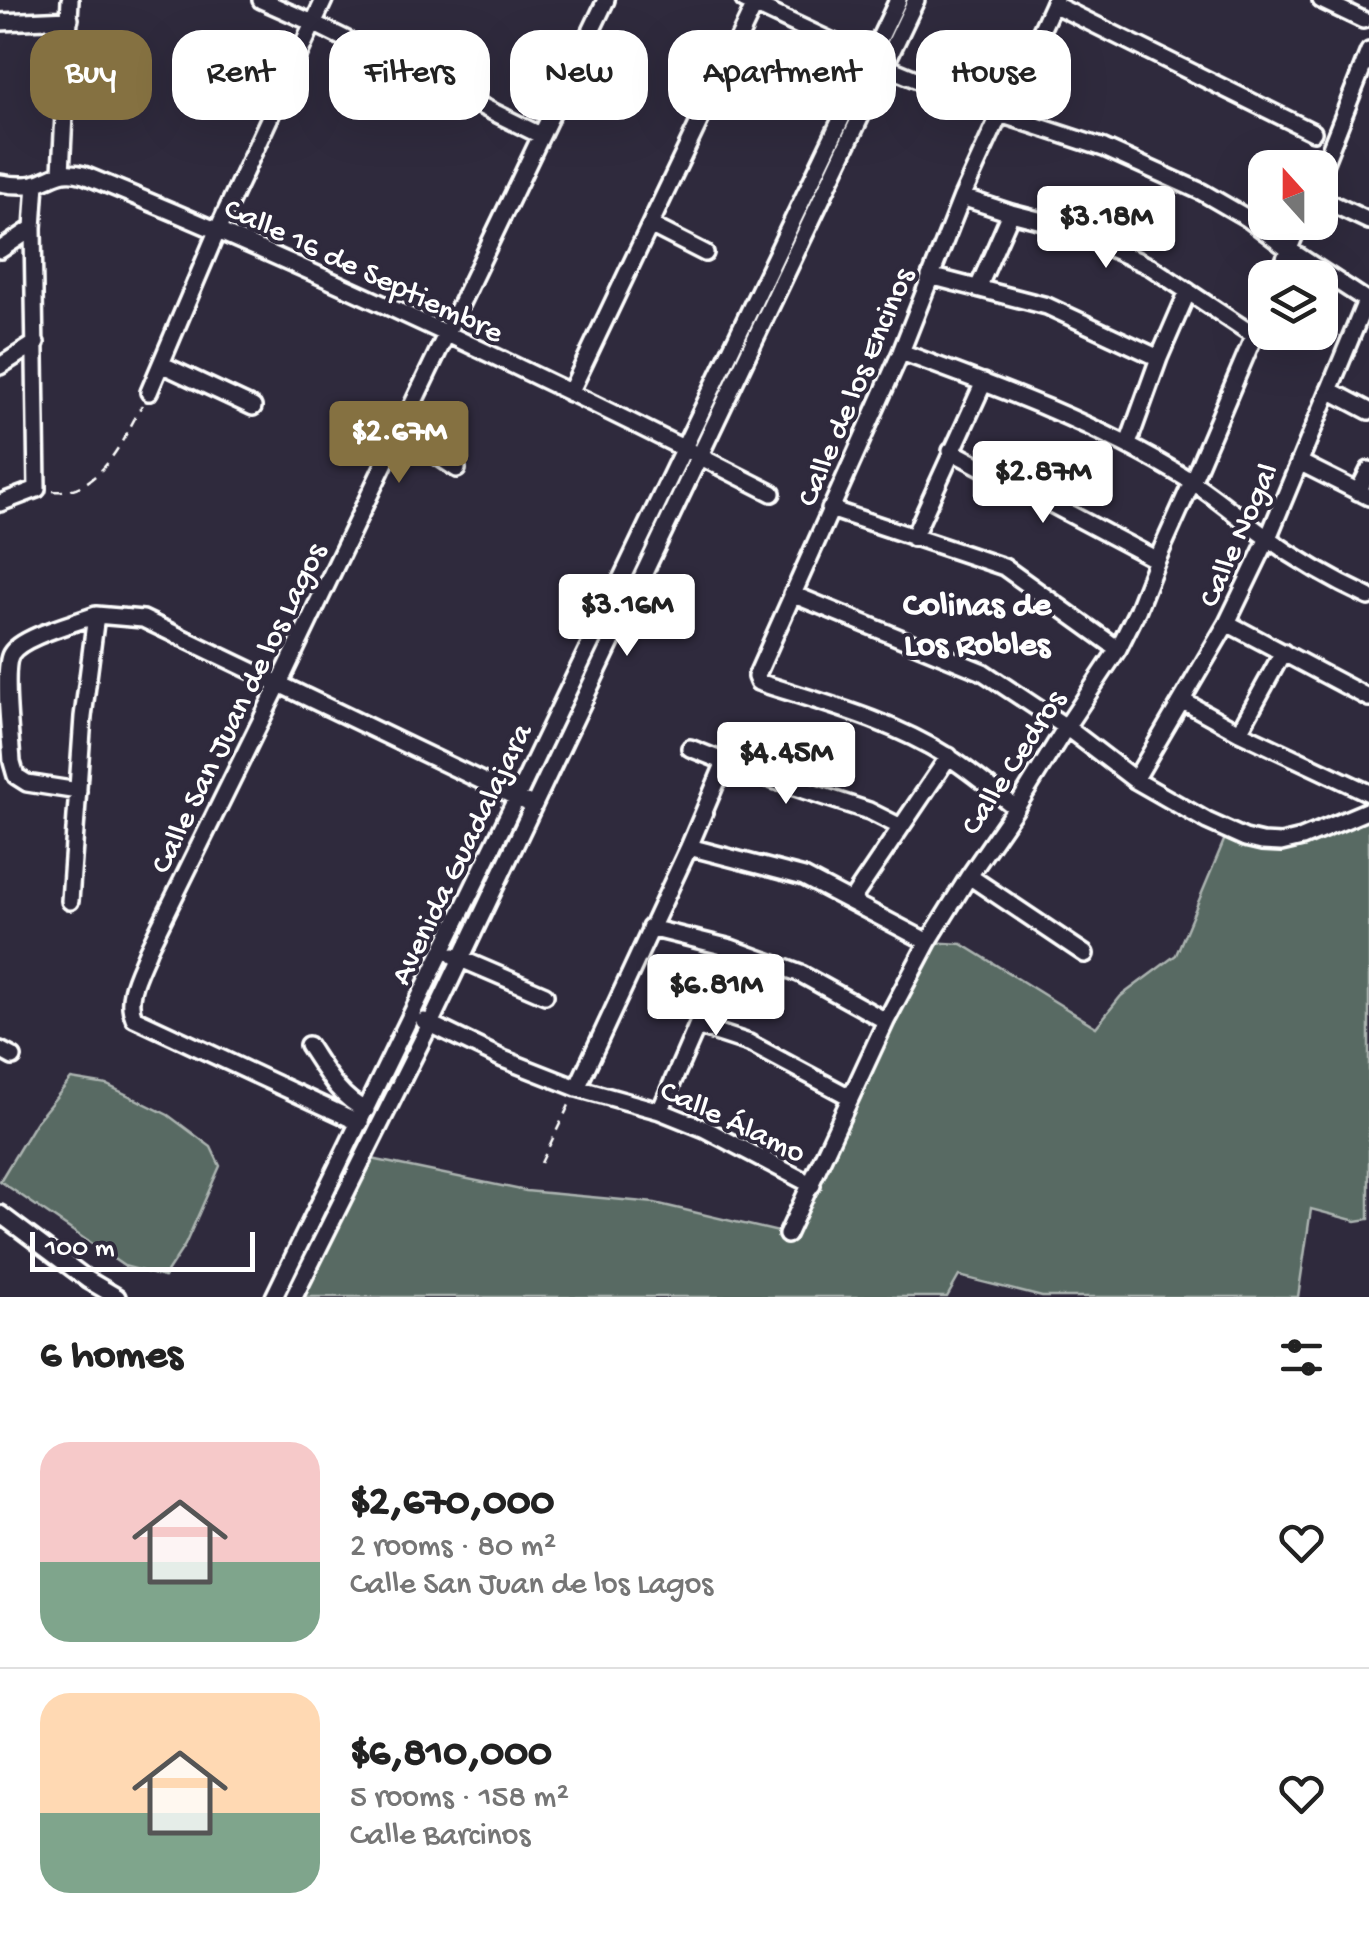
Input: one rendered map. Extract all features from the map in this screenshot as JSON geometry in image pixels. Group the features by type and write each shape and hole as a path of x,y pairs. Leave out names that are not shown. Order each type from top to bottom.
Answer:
{"street":[{"path":"0,183 36,183 61,172 70,0"},
{"path":"261,0 540,134"},
{"path":"149,392 218,229 324,0"},
{"name":"Calle San Juan de los Lagos","path":"363,1116 134,1018 128,1006 148,950 606,0"},
{"name":"Avenida Guadalajara","path":"888,30 898,0"},
{"name":"Avenida Guadalajara","path":"896,32 916,0"},
{"path":"1321,0 1363,20"},
{"path":"570,393 752,2 809,30"},
{"path":"1041,30 1054,2 1313,132"},
{"path":"0,22 70,19"},
{"path":"1330,150 1369,51"},
{"name":"Avenida Guadalajara","path":"274,1297 622,573 790,266 852,120"},
{"name":"Calle de los Encinos","path":"949,756 878,720 756,677 901,352 997,120"},
{"path":"1018,120 1104,148 1202,192 1247,218 1367,301"},
{"name":"Calle 16 de Septiembre","path":"61,172 84,175 218,229 570,393 772,493"},
{"path":"0,503 37,489 33,228 36,183"},
{"path":"962,198 1062,226 1151,267 1248,331"},
{"path":"1338,207 1369,222"},
{"path":"978,288 1011,213"},
{"path":"650,225 705,253"},
{"path":"0,250 33,228"},
{"path":"1284,260 1292,240"},
{"path":"930,276 1047,306 1159,358"},
{"path":"1128,444 1188,290"},
{"name":"Calle Nogal","path":"1135,780 1227,623 1268,538 1367,301"},
{"path":"0,366 36,343"},
{"name":"Calle Cedros","path":"787,1234 886,1022 928,942 1118,649 1249,350"},
{"path":"901,352 984,382 1128,444 1192,482 1268,538 1369,598"},
{"path":"161,364 254,408"},
{"path":"912,538 984,382"},
{"path":"1329,390 1369,411"},
{"path":"400,431 457,469"},
{"name":"Avenida Guadalajara","path":"294,1297 534,805 638,582 691,452"},
{"path":"951,452 1156,560"},
{"path":"1299,462 1364,494 1369,470"},
{"path":"830,508 1004,567 1118,649"},
{"path":"622,573 638,582"},
{"path":"792,594 995,678 1135,780 1228,831 1262,842 1281,843 1369,810"},
{"path":"70,900 83,717 96,615"},
{"path":"78,790 27,783 16,776 7,673 10,654 24,642 96,615 143,619 534,805"},
{"path":"1227,623 1369,698"},
{"path":"1239,732 1283,652"},
{"path":"570,686 586,694"},
{"path":"1182,702 1369,794"},
{"path":"690,748 869,811 901,827"},
{"path":"851,901 949,756 1016,808"},
{"path":"577,1088 725,762"},
{"path":"688,848 804,877 928,942"},
{"path":"969,876 1086,954"},
{"path":"463,908 480,918"},
{"path":"650,928 732,948 801,974 886,1022"},
{"path":"660,1111 732,948"},
{"path":"442,949 545,995"},
{"name":"Calle Álamo","path":"411,1015 503,1059 577,1088 660,1111 715,1134 812,1185"},
{"path":"697,1026 749,1043 850,1097"},
{"path":"308,1045 332,1083 363,1116"},
{"path":"0,1214 88,1280 118,1297"}],"path":[{"path":"67,492 91,480 115,454 149,392"},
{"path":"541,1163 577,1088"}],"green space":[{"path":"1369,809 1369,1219 1356,1221 1311,1209 1298,1297 1042,1297 959,1276 947,1297 294,1297 362,1157 526,1191 655,1203 787,1234 928,942 962,944 1096,1027 1121,996 1176,955 1228,831 1281,843"},
{"path":"71,1079 107,1085 168,1115 211,1147 220,1166 185,1245 164,1277 124,1266 0,1181 35,1123"}],"district":[{"name":"Colinas de Los Robles","path":"977,622"}]}
